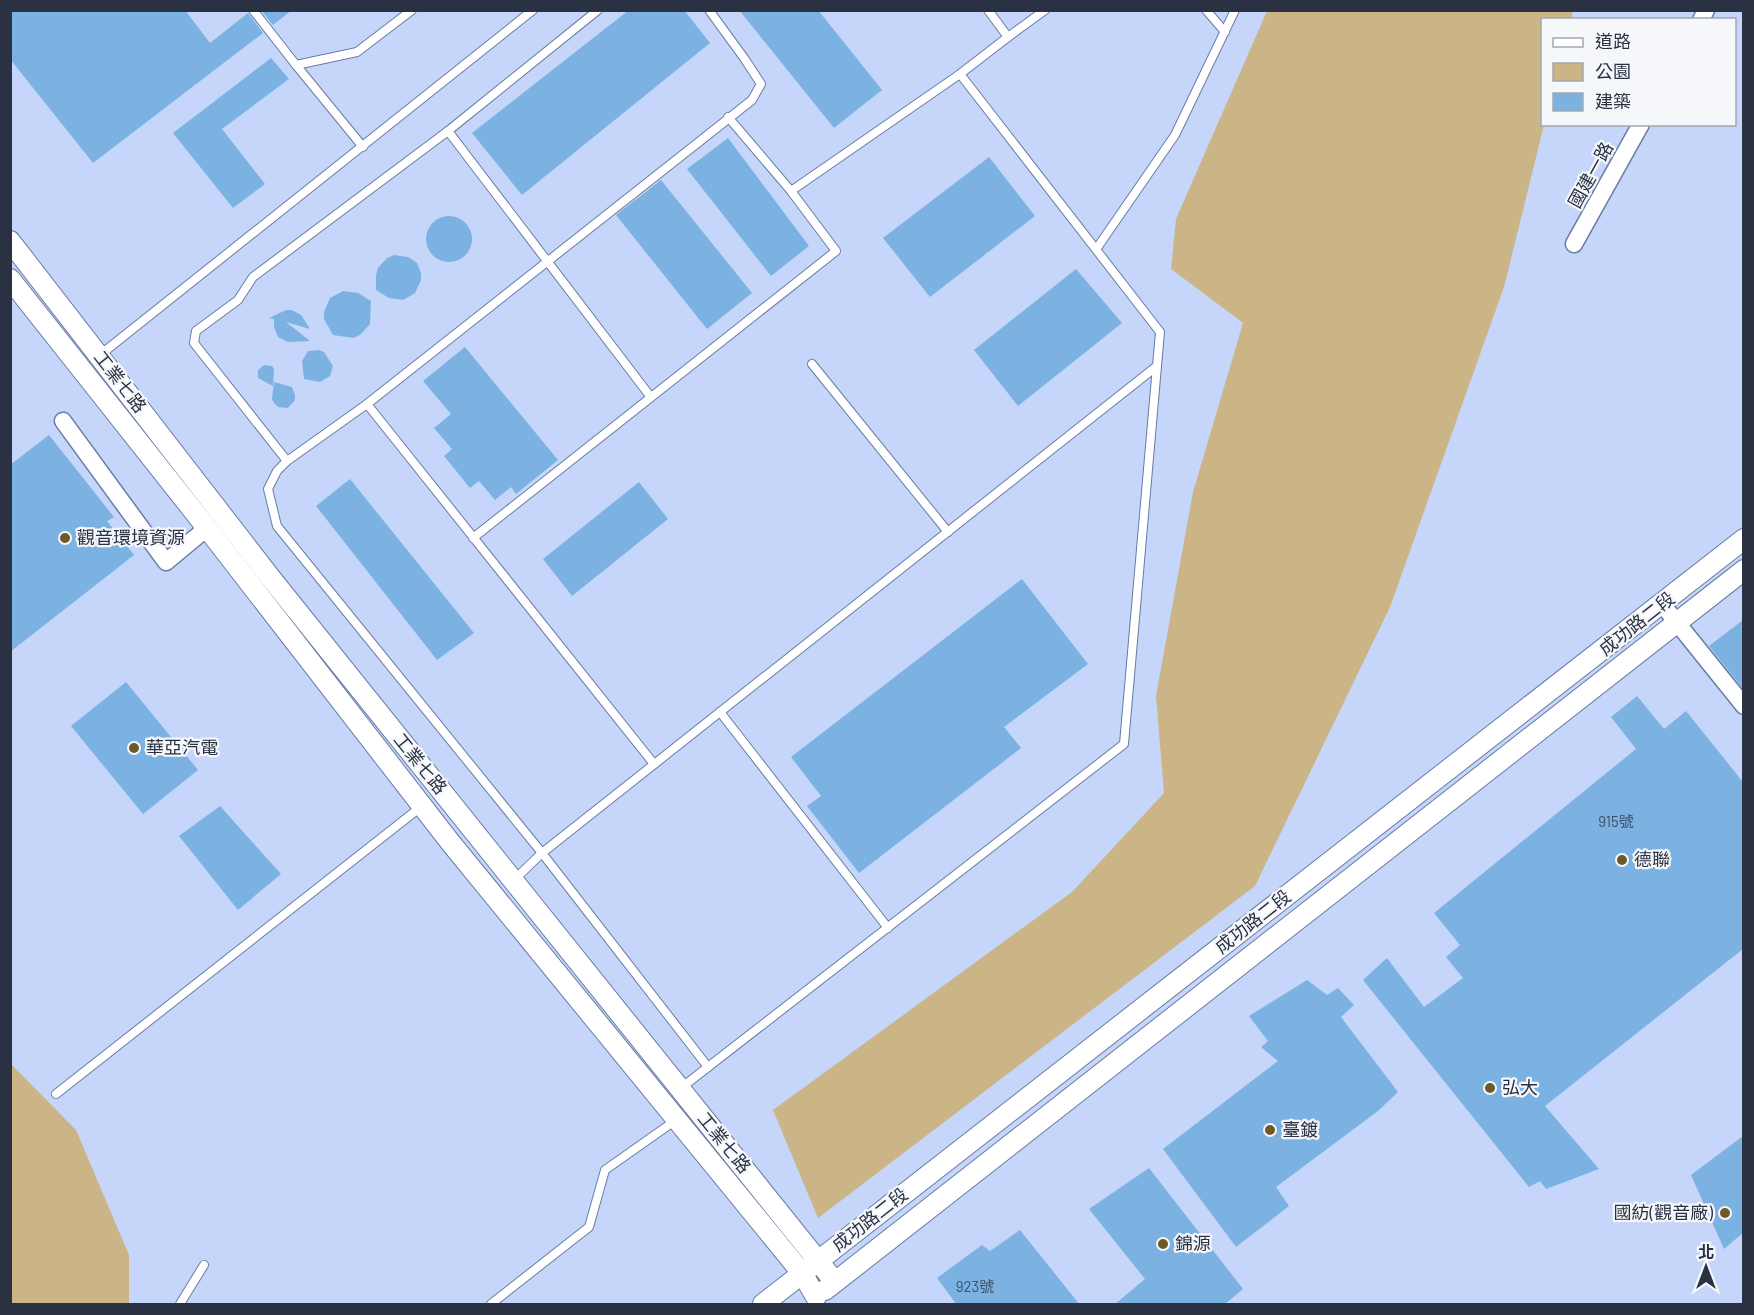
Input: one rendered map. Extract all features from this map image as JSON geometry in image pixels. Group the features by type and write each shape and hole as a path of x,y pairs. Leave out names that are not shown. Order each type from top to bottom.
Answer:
{"street":[{"name":"國建一路","path":"1574,244 1640,126"},
{"name":"工業七路","path":"10,242 270,577 835,1282"},
{"name":"工業七路","path":"10,279 207,528 450,842 802,1273 811,1301"},
{"path":"63,421 166,562 207,528"},
{"name":"成功路二段","path":"763,1305 1743,539"},
{"name":"成功路二段","path":"811,1301 1743,570"},
{"path":"1662,604 1743,706"}],"lane":[{"path":"253,10 363,147"},
{"path":"296,65 357,52 412,10"},
{"path":"99,356 533,10"},
{"path":"287,461 194,343 196,331 238,300 254,277 448,131 598,10"},
{"path":"708,1067 542,853 277,526 268,489 277,471 287,461 367,404 752,100 761,84 709,10"},
{"path":"988,10 1008,37"},
{"path":"791,191 960,74 1045,10"},
{"path":"1206,10 1225,32"},
{"path":"1096,248 1175,135 1235,10"},
{"path":"681,1088 1124,744 1160,332 960,74"},
{"path":"473,538 836,251 791,191 728,117"},
{"path":"448,131 650,396"},
{"path":"812,364 948,532"},
{"path":"513,880 542,853 1157,366"},
{"path":"367,404 654,764"},
{"path":"720,712 888,928"},
{"path":"56,1094 422,806"},
{"path":"491,1305 589,1227 605,1170 676,1119"},
{"path":"180,1305 204,1265"}],"green space":[{"path":"1267,11 1573,11 1571,18 1541,18 1541,126 1544,126 1504,287 1390,607 1255,886 818,1218 773,1110 1072,892 1164,793 1156,696 1193,492 1243,323 1171,269 1176,219"},
{"path":"11,1064 76,1130 129,1255 129,1304 11,1304"}],"building":[{"path":"10,10 185,10 210,43 248,13 263,33 93,163 10,59"},
{"path":"261,10 292,10 273,25"},
{"path":"629,10 684,10 710,43 522,195 472,133"},
{"path":"739,10 818,10 882,90 834,128"},
{"path":"271,58 289,79 222,129 265,184 233,208 173,133"},
{"path":"728,138 809,246 771,276 687,169"},
{"path":"989,157 1035,216 930,297 883,238"},
{"path":"661,180 752,293 707,329 616,215"},
{"path":"449,216 465,223 472,239 465,255 449,262 433,255 426,239 433,223"},
{"path":"394,255 408,257 417,263 421,273 421,280 415,293 403,300 389,298 376,290 378,268 387,258"},
{"path":"1076,269 1122,323 1018,406 974,350"},
{"path":"343,291 358,293 371,301 370,324 360,335 353,338 333,335 324,319 324,312 330,298"},
{"path":"286,310 292,310 301,315 310,329 286,322 310,341 288,342 278,337 274,319 269,318"},
{"path":"465,347 558,460 516,494 511,487 495,500 479,481 470,488 444,456 452,449 434,428 451,414 423,381"},
{"path":"308,351 324,352 333,366 330,376 320,382 304,379 302,361"},
{"path":"264,365 272,366 274,369 273,386 258,378 258,370"},
{"path":"274,382 292,387 295,400 288,408 278,407 274,403 272,399"},
{"name":"觀音環境資源","path":"49,435 114,517 107,521 134,555 10,652 10,465"},
{"path":"350,479 474,633 437,660 316,506"},
{"path":"639,482 668,519 572,596 543,559"},
{"path":"1022,579 1088,664 1004,727 1021,748 859,873 807,806 821,796 791,757"},
{"path":"1743,620 1743,689 1709,646"},
{"name":"華亞汽電","path":"126,682 198,770 143,814 71,726"},
{"name":"德聯","path":"1637,696 1664,729 1686,711 1743,782 1743,949 1545,1106 1599,1169 1546,1189 1540,1181 1529,1187 1363,980 1387,958 1424,1007 1463,978 1446,957 1460,945 1434,913 1636,749 1611,717"},
{"path":"220,806 281,874 238,910 179,836"},
{"name":"臺鍍","path":"1307,980 1327,995 1338,988 1354,1005 1341,1017 1398,1092 1378,1111 1276,1187 1289,1206 1236,1247 1163,1149 1278,1061 1261,1047 1268,1041 1249,1016"},
{"name":"國紡(觀音廠)","path":"1743,1136 1743,1233 1724,1249 1691,1175"},
{"name":"錦源","path":"1149,1168 1243,1289 1224,1305 1114,1305 1145,1279 1089,1209"},
{"path":"1020,1230 1080,1305 957,1305 937,1278 982,1245 990,1251"}],"place":[{"name":"觀音環境資源","path":"65,538"},
{"name":"華亞汽電","path":"134,748"},
{"name":"德聯","path":"1622,860"},
{"name":"弘大","path":"1490,1088"},
{"name":"臺鍍","path":"1270,1130"},
{"name":"國紡(觀音廠)","path":"1725,1213"},
{"name":"錦源","path":"1163,1244"}]}
